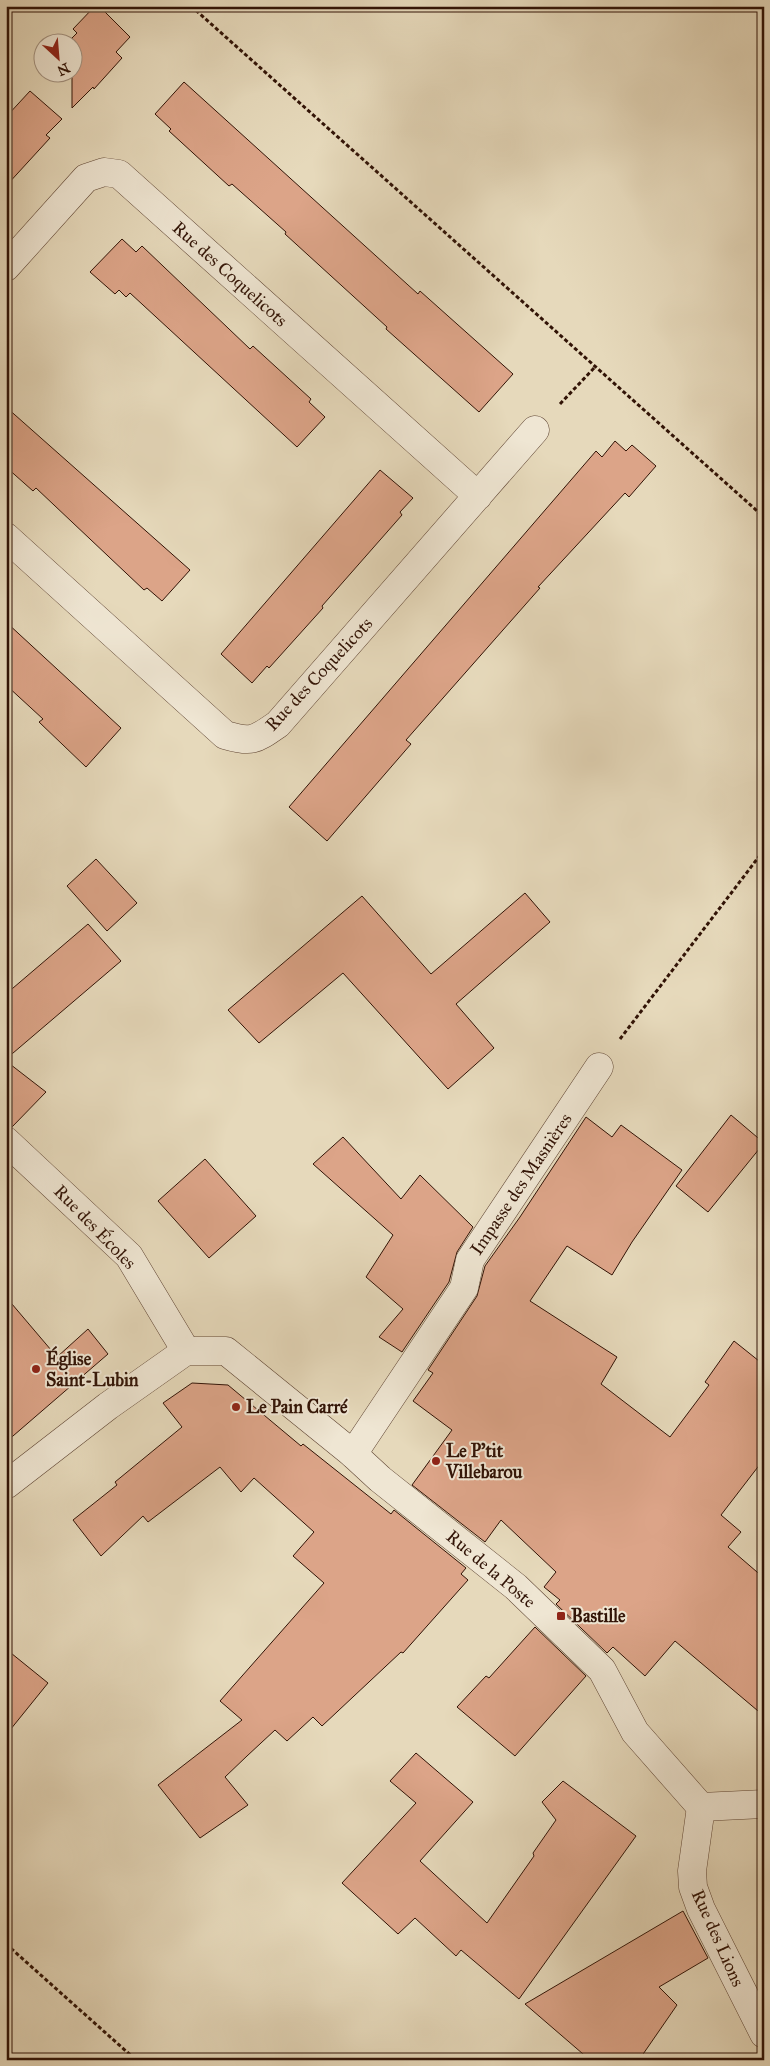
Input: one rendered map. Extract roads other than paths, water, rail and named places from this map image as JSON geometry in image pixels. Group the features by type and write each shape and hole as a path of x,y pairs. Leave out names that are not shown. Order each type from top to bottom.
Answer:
{"street":[{"name":"Rue des Coquelicots","path":"6,267 86,178 104,172 119,174 478,496"},
{"name":"Rue des Coquelicots","path":"6,537 225,735 244,741 259,738 278,724 536,430"},
{"name":"Impasse des Masnières","path":"353,1454 464,1288 470,1260 599,1067"},
{"name":"Rue des Écoles","path":"6,1140 129,1256 186,1351"},
{"name":"Rue de la Poste","path":"186,1351 226,1351 353,1454 380,1479 516,1587 602,1670 635,1732 701,1807"},
{"path":"6,1485 108,1406 186,1351"},
{"path":"701,1807 764,1804"},
{"name":"Rue des Lions","path":"701,1807 692,1871 693,1887 701,1909 764,2034"}],"place":[{"name":"Église Saint-Lubin","path":"36,1369"},
{"name":"Le Pain Carré","path":"236,1407"},
{"name":"Le P'tit Villebarou","path":"436,1461"},
{"name":"Bastille","path":"561,1616"}]}
